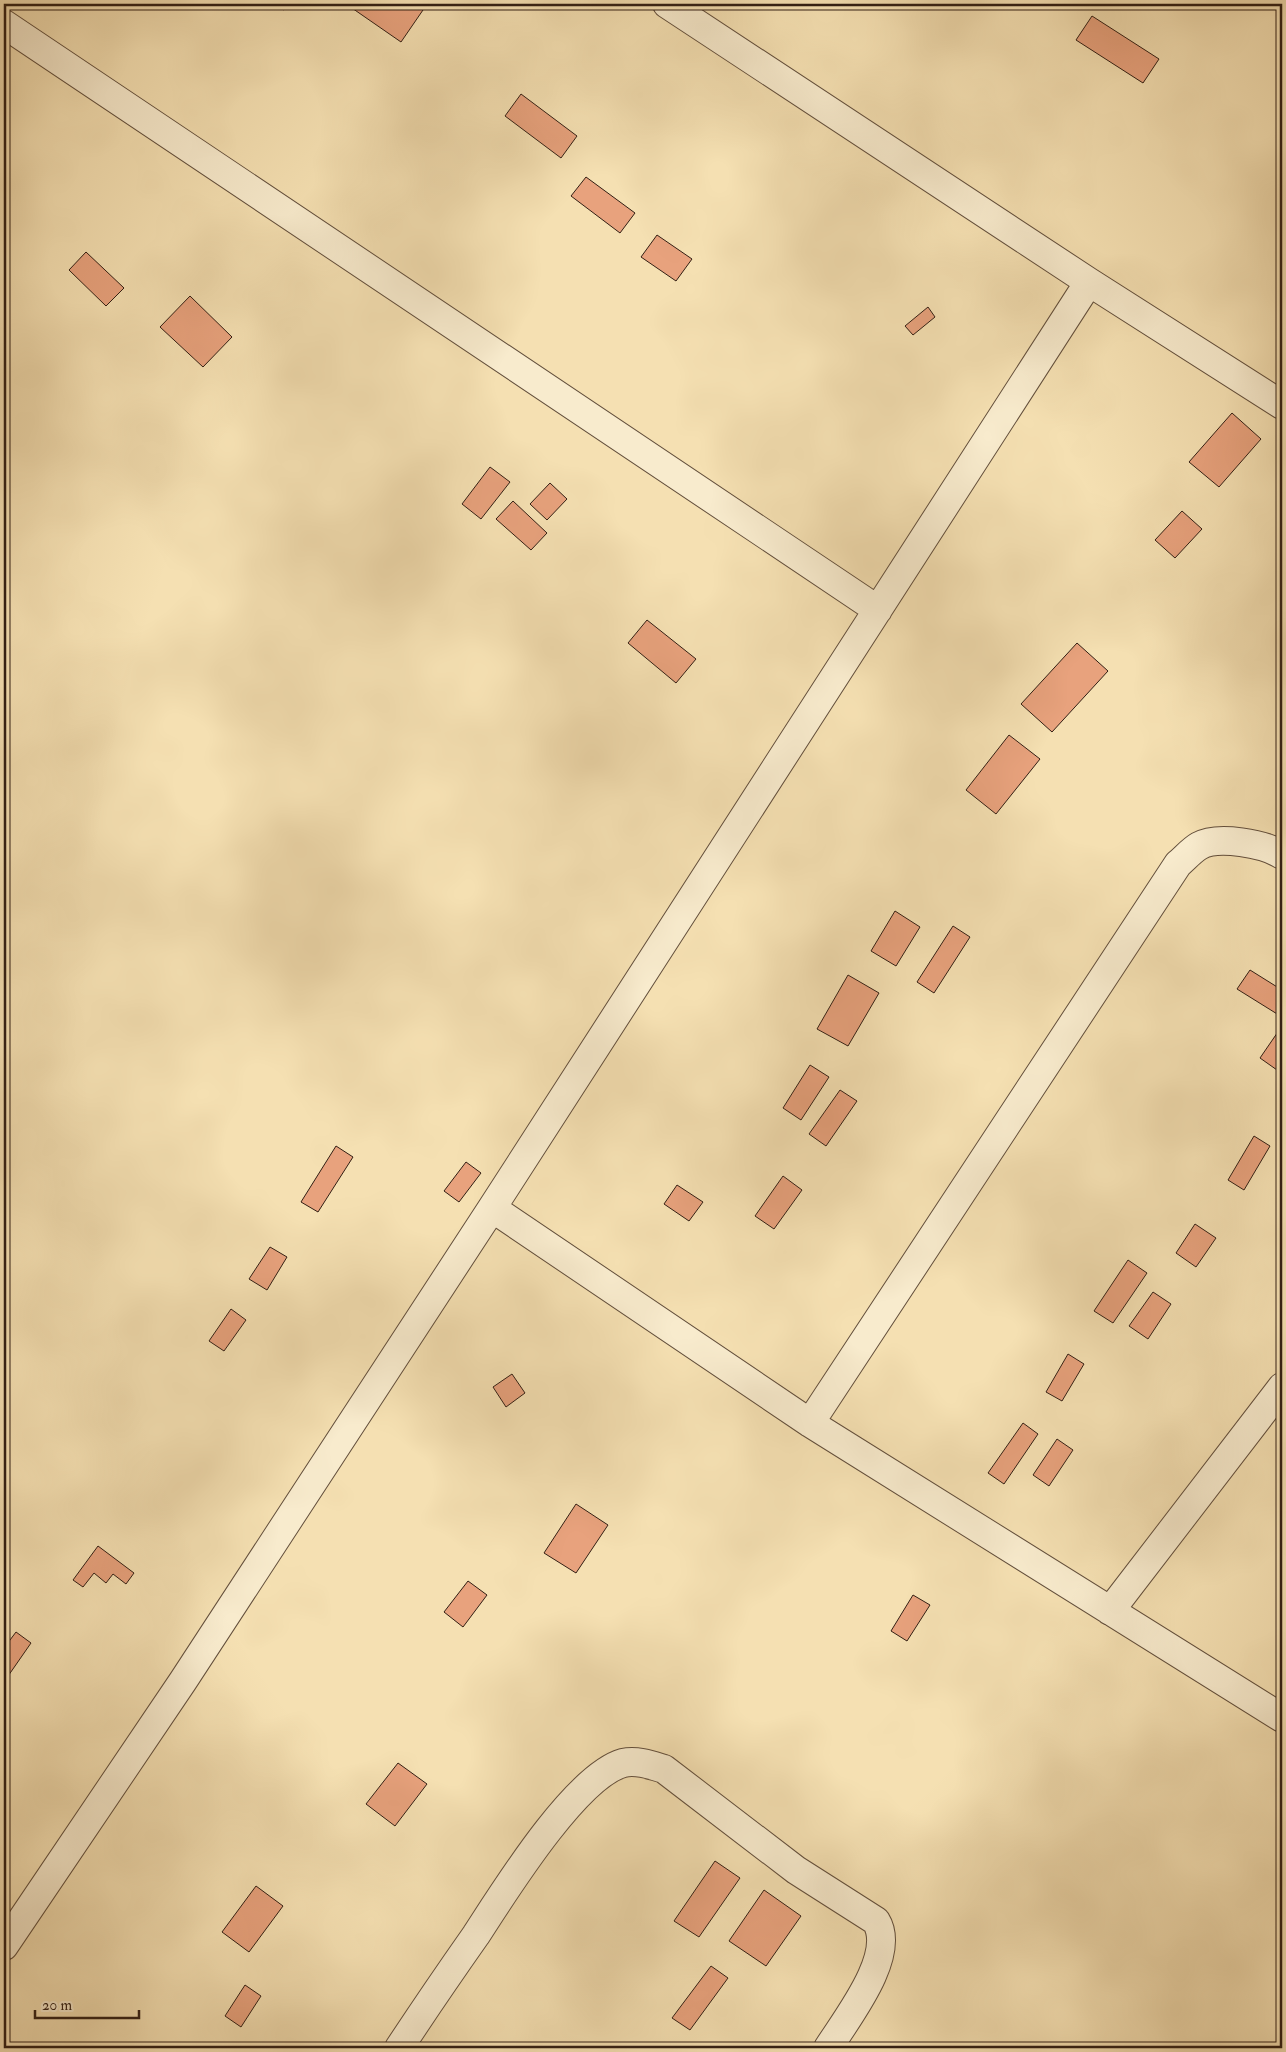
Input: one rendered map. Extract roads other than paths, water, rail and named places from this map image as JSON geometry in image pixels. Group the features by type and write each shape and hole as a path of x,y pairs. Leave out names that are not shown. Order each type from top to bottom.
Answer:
{"street":[{"path":"667,4 1090,282 1282,405"},
{"path":"4,24 878,610"},
{"path":"4,1946 184,1681 1090,282"},
{"path":"810,1423 1178,864 1200,845 1220,842 1243,842 1274,850 1282,856"},
{"path":"492,1208 810,1423 1282,1718"},
{"path":"1110,1611 1282,1387"},
{"path":"398,2048 535,1846 582,1792 607,1771 624,1763 643,1763 664,1770 796,1870 876,1921 881,1929 882,1946 874,1972 828,2048"}]}
